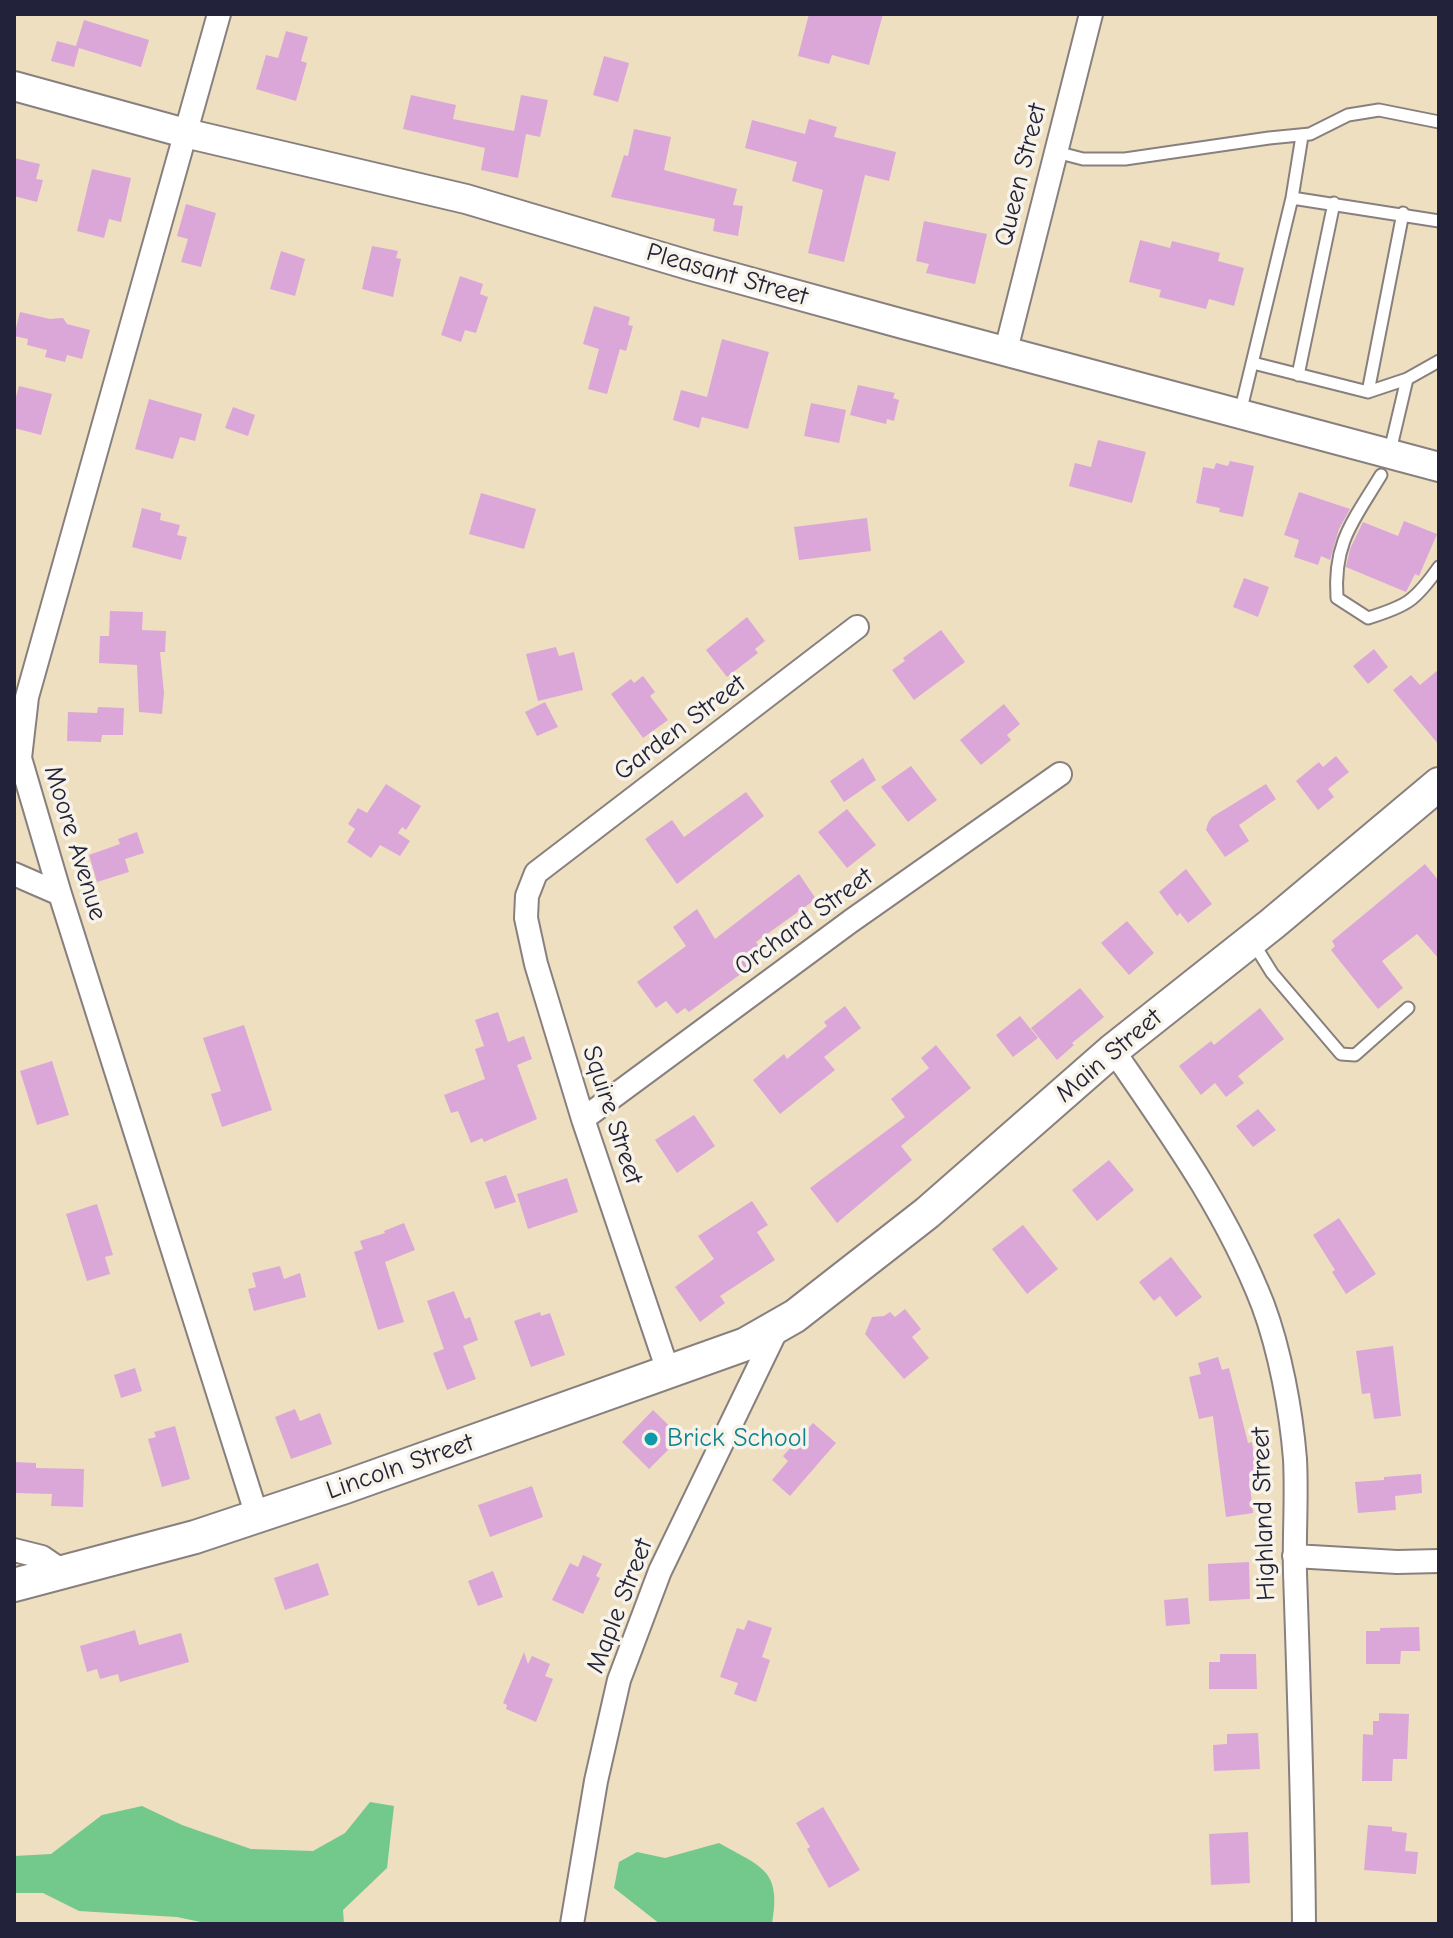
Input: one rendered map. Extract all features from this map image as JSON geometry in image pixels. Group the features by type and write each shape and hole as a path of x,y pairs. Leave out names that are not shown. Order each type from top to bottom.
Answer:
{"main road":[{"name":"Main Street","path":"778,1327 927,1213 1113,1050 1252,940 1439,784"},
{"name":"Lincoln Street","path":"14,1585 195,1537 746,1344 778,1327"}],"street":[{"name":"Moore Avenue","path":"219,14 27,697 17,764 257,1516"},
{"name":"Queen Street","path":"1006,350 1091,14"},
{"name":"Pleasant Street","path":"14,86 185,133 466,199 722,274 1240,413 1385,464 1439,467"},
{"name":"Garden Street","path":"536,873 857,627"},
{"name":"Orchard Street","path":"583,1119 851,921 1060,774"},
{"name":"Squire Street","path":"536,873 527,896 526,918 536,964 583,1119 668,1371"},
{"path":"14,874 60,894"},
{"name":"Highland Street","path":"1113,1050 1196,1170 1239,1250 1263,1307 1280,1364 1295,1458 1294,1556 1304,1924"},
{"name":"Maple Street","path":"572,1924 596,1781 619,1680 660,1571 778,1327"},
{"path":"14,1550 42,1557 64,1572"},
{"path":"1294,1556 1397,1562 1439,1561"}],"lane":[{"path":"1056,152 1083,159 1116,160 1302,136 1317,133 1348,115 1363,111 1379,110 1439,122"},
{"path":"1240,413 1292,198 1302,136"},
{"path":"1292,198 1439,221"},
{"path":"1298,375 1334,203"},
{"path":"1368,392 1403,213"},
{"path":"1253,363 1368,392 1407,379 1439,361"},
{"path":"1407,379 1385,464 1348,529 1335,569 1337,598 1368,618 1398,608 1420,594 1439,567"},
{"path":"1252,940 1272,973 1341,1054 1355,1055 1408,1008"}],"green space":[{"path":"370,1802 394,1806 387,1868 343,1910 344,1924 210,1924 177,1917 79,1911 43,1893 14,1893 14,1856 51,1854 102,1815 142,1806 182,1825 251,1849 313,1851 345,1833"},
{"path":"719,1843 757,1865 771,1881 774,1892 772,1924 660,1924 614,1888 619,1862 637,1852 665,1858"}],"building":[{"path":"809,14 883,14 869,65 832,55 829,64 798,56"},
{"path":"84,20 149,40 141,67 79,48 74,67 51,61 57,41 76,46"},
{"path":"286,31 308,37 301,61 307,63 296,101 256,89 266,55 278,58"},
{"path":"604,56 629,63 618,102 593,95"},
{"path":"411,95 456,105 453,119 514,131 521,95 548,100 540,137 526,134 518,178 481,170 485,148 403,129"},
{"path":"809,119 837,127 834,137 896,152 889,181 865,175 844,262 808,253 823,190 792,181 797,162 745,148 752,120 805,134"},
{"path":"634,129 671,137 664,170 737,189 733,205 743,206 738,236 713,231 715,219 611,197 624,155 628,156"},
{"path":"14,158 40,164 36,179 43,180 37,202 14,196"},
{"path":"92,169 131,178 121,222 109,219 104,238 77,231"},
{"path":"186,204 216,213 201,267 181,262 188,239 177,236"},
{"path":"924,221 987,234 975,284 926,273 929,264 916,261"},
{"path":"1140,240 1170,248 1172,241 1220,253 1218,261 1244,268 1234,306 1209,299 1206,309 1159,297 1161,290 1129,282"},
{"path":"372,246 398,251 396,258 401,259 393,297 362,289"},
{"path":"281,251 305,259 295,296 270,289"},
{"path":"460,276 483,284 480,294 488,297 476,333 465,330 461,342 441,335"},
{"path":"594,306 630,317 628,325 633,326 626,351 620,349 607,394 588,389 599,349 583,344"},
{"path":"20,312 50,319 63,318 67,324 90,330 82,359 67,355 65,362 45,357 47,350 27,345 28,339 14,336"},
{"path":"722,339 769,352 748,429 702,417 699,428 673,420 681,390 707,397"},
{"path":"858,385 895,393 893,398 899,400 894,421 887,419 886,424 850,415"},
{"path":"19,386 52,394 41,435 14,428 14,404"},
{"path":"149,399 202,414 195,441 180,437 173,459 135,449"},
{"path":"811,403 846,410 839,443 804,436"},
{"path":"233,407 255,415 248,436 225,428"},
{"path":"1098,440 1146,452 1132,503 1069,486 1075,463 1091,467"},
{"path":"1230,461 1254,466 1243,517 1196,503 1203,467 1214,469 1216,463 1228,466"},
{"path":"1299,492 1350,509 1339,529 1330,560 1321,556 1318,565 1294,557 1299,540 1284,535"},
{"path":"481,493 536,509 524,549 469,534"},
{"path":"142,508 161,513 160,520 180,525 177,535 187,537 181,560 132,547"},
{"path":"867,518 871,551 799,560 794,527"},
{"path":"1404,521 1437,534 1419,576 1415,574 1406,592 1346,567 1350,549 1363,522 1398,536"},
{"path":"1244,578 1269,587 1258,617 1233,607"},
{"path":"110,611 143,612 142,630 166,631 165,652 160,652 164,693 162,714 139,712 137,665 99,663 100,636 109,636"},
{"path":"747,617 765,641 755,649 758,653 727,677 706,650"},
{"path":"941,630 965,662 914,700 892,670"},
{"path":"556,647 559,656 574,652 583,690 538,701 526,654"},
{"path":"1374,649 1388,667 1368,684 1353,666"},
{"path":"1439,669 1439,745 1393,690 1411,675 1420,685"},
{"path":"643,676 655,692 650,696 668,720 643,738 611,694 631,679 634,683"},
{"path":"545,702 558,727 537,736 525,712"},
{"path":"1004,704 1020,724 1007,735 1011,740 981,765 960,740"},
{"path":"98,707 124,708 123,735 102,735 101,742 67,741 68,712 97,713"},
{"path":"1336,756 1349,772 1328,789 1334,797 1318,810 1296,781 1319,762 1323,767"},
{"path":"863,758 876,780 844,802 830,781"},
{"path":"911,766 937,800 908,822 881,787"},
{"path":"386,784 421,806 406,830 402,827 398,833 410,841 400,856 380,845 371,858 347,842 355,829 348,824 358,808 367,813"},
{"path":"1266,784 1276,799 1239,825 1249,841 1225,857 1206,830 1208,823 1212,817"},
{"path":"746,792 764,816 677,884 645,839 672,820 684,837"},
{"path":"847,809 876,845 847,868 818,832"},
{"path":"137,832 144,853 125,859 129,872 97,882 89,855 120,844 118,839"},
{"path":"1425,864 1439,881 1439,959 1417,934 1382,961 1403,988 1378,1009 1331,950 1335,946 1332,941"},
{"path":"1186,869 1212,904 1188,923 1180,913 1177,916 1159,892"},
{"path":"799,874 816,899 756,942 760,948 756,952 761,959 689,1012 685,1008 677,1014 666,1001 656,1008 637,982 686,946 673,927 697,909 715,939"},
{"path":"1127,921 1154,953 1129,975 1101,943"},
{"path":"1080,988 1104,1017 1072,1043 1074,1045 1057,1060 1031,1028"},
{"path":"845,1006 861,1028 824,1057 835,1070 780,1114 753,1080 784,1054 787,1059 827,1026 824,1022"},
{"path":"1260,1008 1284,1039 1238,1076 1244,1083 1226,1097 1215,1083 1201,1095 1179,1066 1211,1041 1214,1045"},
{"path":"498,1012 508,1042 524,1036 532,1059 517,1065 537,1119 484,1142 482,1138 471,1143 458,1111 451,1113 444,1095 485,1079 475,1049 484,1046 475,1020"},
{"path":"1020,1016 1038,1038 1013,1057 996,1035"},
{"path":"244,1025 272,1110 222,1127 211,1094 221,1091 203,1038"},
{"path":"936,1045 971,1088 901,1146 912,1160 837,1223 810,1188 905,1117 891,1099 929,1068 921,1058"},
{"path":"52,1061 69,1115 37,1125 20,1071"},
{"path":"1258,1109 1276,1130 1253,1147 1236,1126"},
{"path":"694,1115 715,1146 677,1173 655,1140"},
{"path":"1109,1160 1134,1190 1097,1221 1072,1190"},
{"path":"506,1175 516,1202 495,1209 485,1182"},
{"path":"567,1178 578,1212 528,1229 517,1194"},
{"path":"752,1201 768,1225 757,1232 775,1260 720,1296 725,1303 700,1322 675,1287 714,1259 698,1236"},
{"path":"97,1204 113,1255 105,1257 110,1274 87,1281 66,1214"},
{"path":"1339,1218 1376,1274 1346,1294 1313,1235"},
{"path":"404,1223 415,1250 385,1262 404,1322 378,1330 354,1252 363,1249 360,1241"},
{"path":"1023,1225 1058,1269 1027,1294 992,1249"},
{"path":"1171,1257 1202,1297 1176,1317 1160,1296 1154,1301 1139,1282"},
{"path":"280,1266 284,1279 300,1273 306,1297 254,1311 248,1289 256,1287 252,1273"},
{"path":"454,1291 465,1319 470,1317 478,1340 463,1346 476,1379 447,1390 433,1353 444,1349 427,1301"},
{"path":"905,1309 921,1329 912,1337 929,1358 904,1379 865,1334 872,1317 890,1312 895,1317"},
{"path":"540,1312 541,1316 550,1313 565,1355 531,1367 514,1321"},
{"path":"1393,1346 1401,1416 1374,1419 1370,1393 1362,1394 1356,1351"},
{"path":"1218,1357 1222,1370 1229,1368 1248,1443 1252,1442 1257,1475 1249,1476 1253,1513 1226,1517 1213,1416 1199,1419 1189,1377 1201,1374 1198,1363"},
{"path":"135,1368 142,1391 121,1398 114,1375"},
{"path":"295,1409 300,1421 320,1413 332,1444 291,1459 275,1417"},
{"name":"Brick School","path":"653,1410 681,1437 649,1469 622,1442"},
{"path":"813,1423 836,1443 790,1496 772,1480 788,1461 783,1456"},
{"path":"175,1426 190,1479 162,1487 148,1439 156,1437 154,1432"},
{"path":"14,1462 36,1463 36,1468 84,1469 83,1507 51,1506 52,1494 14,1493"},
{"path":"1421,1474 1422,1493 1395,1496 1396,1510 1358,1513 1355,1482"},
{"path":"532,1486 543,1517 490,1537 478,1505"},
{"path":"583,1555 602,1564 596,1576 600,1578 583,1614 552,1600 570,1563 578,1567"},
{"path":"1249,1562 1250,1599 1209,1601 1208,1564"},
{"path":"318,1563 329,1595 285,1610 274,1578"},
{"path":"493,1571 503,1597 478,1606 468,1581"},
{"path":"1188,1598 1190,1624 1166,1626 1164,1600"},
{"path":"748,1620 772,1628 762,1657 770,1660 756,1702 734,1694 738,1683 720,1677 737,1628 744,1630"},
{"path":"1419,1627 1420,1651 1401,1651 1400,1664 1366,1664 1366,1631"},
{"path":"135,1630 139,1645 181,1633 189,1662 120,1682 118,1674 100,1679 97,1669 87,1672 80,1646"},
{"path":"524,1652 528,1664 532,1656 550,1664 545,1676 553,1679 536,1722 506,1709 507,1705 503,1703"},
{"path":"1220,1654 1256,1654 1257,1689 1209,1689 1209,1662 1220,1662"},
{"path":"1379,1713 1409,1714 1407,1759 1393,1759 1392,1781 1362,1781 1363,1734 1373,1735 1373,1721 1379,1721"},
{"path":"1258,1733 1260,1769 1214,1771 1213,1745 1227,1744 1227,1734"},
{"path":"823,1807 860,1870 829,1888 796,1823"},
{"path":"1368,1825 1392,1827 1392,1831 1407,1833 1405,1851 1418,1852 1416,1874 1364,1870"},
{"path":"1248,1832 1250,1883 1211,1885 1209,1834"}],"place":[{"name":"Brick School","path":"651,1439"}]}
